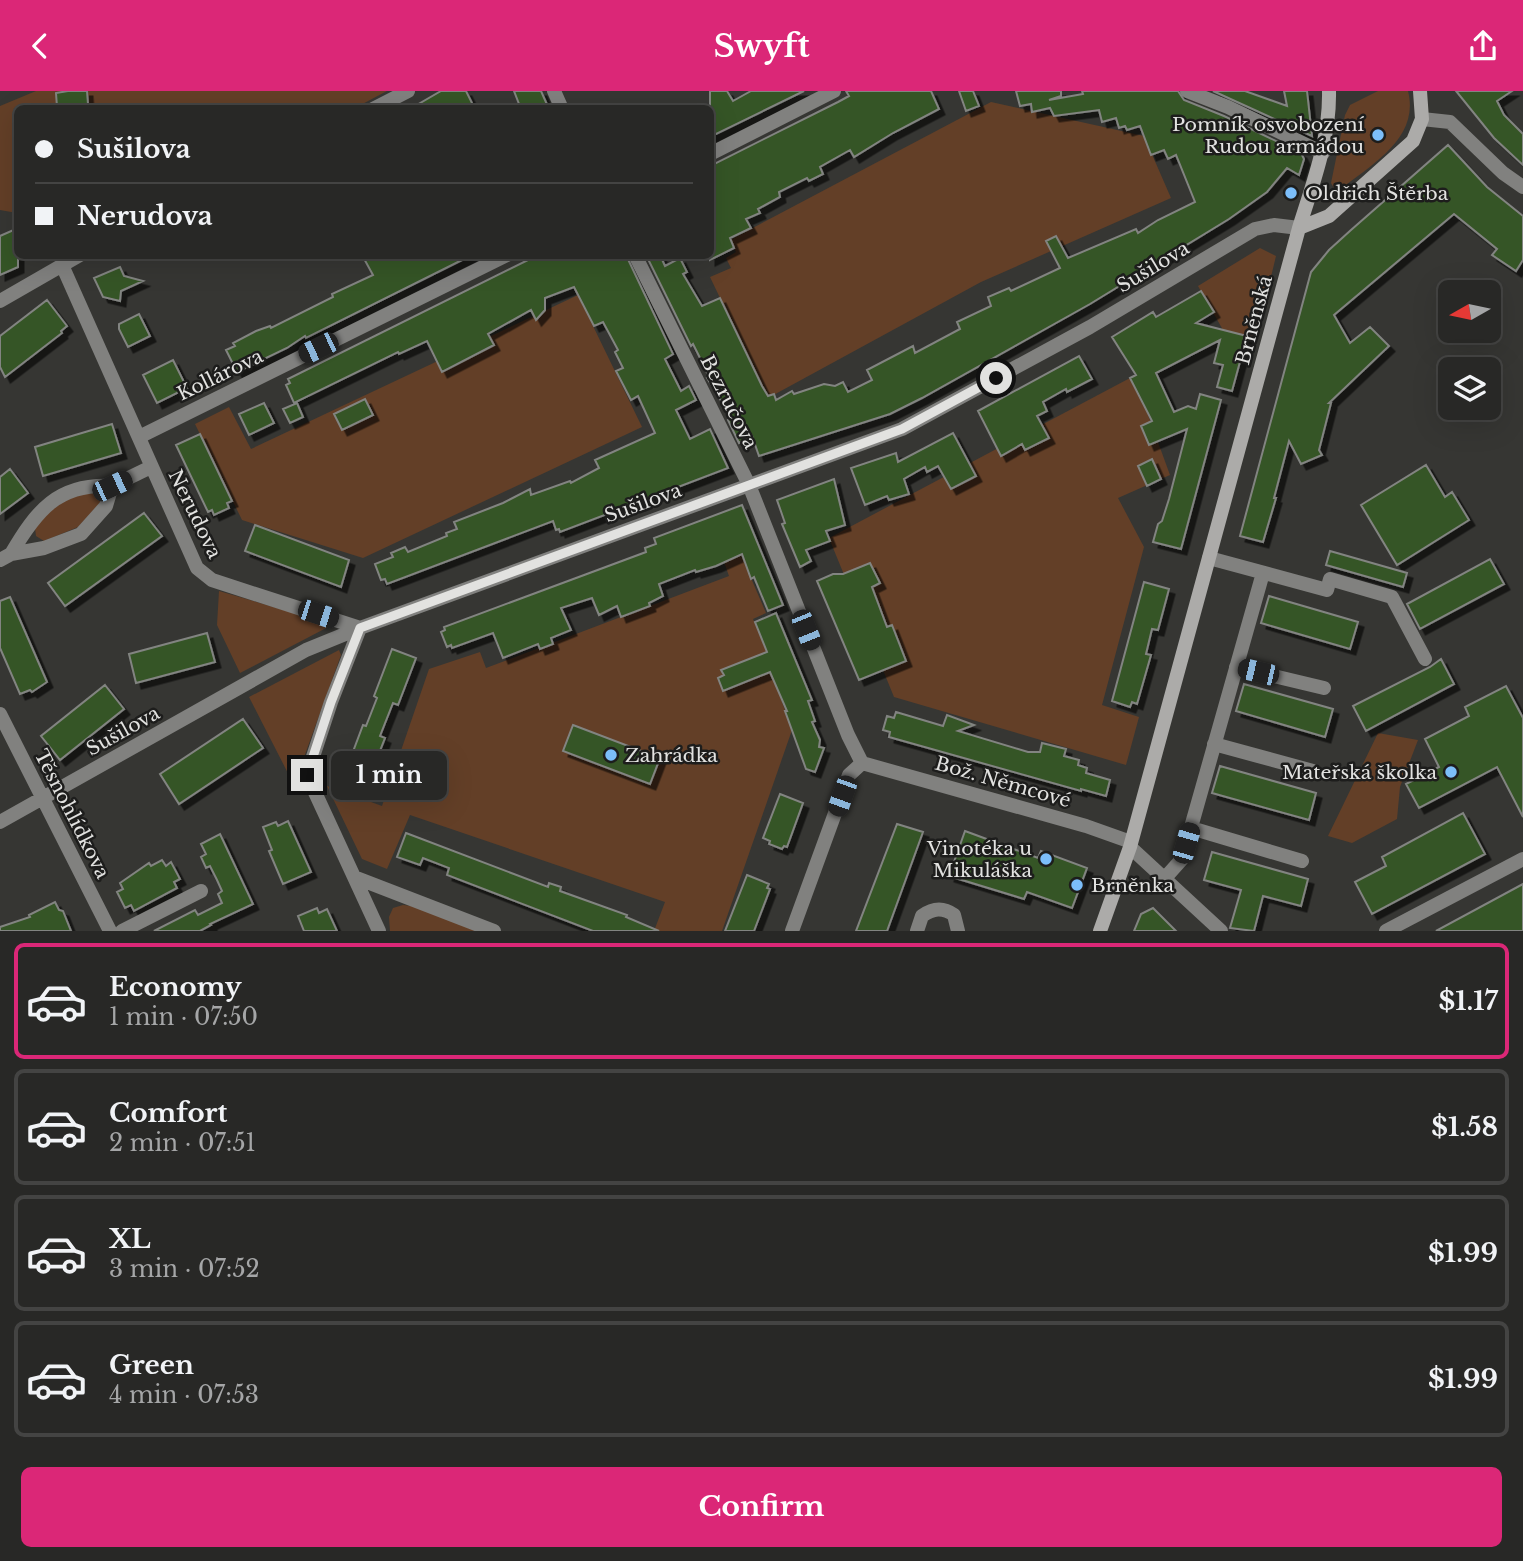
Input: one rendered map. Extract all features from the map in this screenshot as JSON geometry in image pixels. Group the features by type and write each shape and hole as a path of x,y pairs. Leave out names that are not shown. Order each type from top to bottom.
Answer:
{"street":[{"path":"381,105 408,91"},
{"path":"714,152 834,91"},
{"path":"1187,91 1228,107 1323,153"},
{"name":"Brněnská","path":"1100,931 1131,844 1299,228 1323,153 1329,91"},
{"path":"1299,228 1329,216 1413,141 1422,119 1420,91"},
{"path":"1422,119 1450,122 1503,173 1523,187"},
{"name":"Sušilova","path":"0,822 306,650 902,429 1090,327 1255,229 1274,225 1299,228"},
{"path":"0,301 73,259"},
{"name":"Kollárova","path":"139,437 499,259"},
{"name":"Bezručova","path":"637,259 749,485 848,735 862,762"},
{"name":"Nerudova","path":"62,265 197,568 212,580 360,628"},
{"path":"6,557 52,500 71,489 91,485 112,486 151,467"},
{"path":"6,557 44,548 80,534 106,506 112,486"},
{"path":"1209,558 1327,590 1330,579 1392,597 1425,659"},
{"path":"1165,878 1182,859 1264,573"},
{"path":"360,628 331,702 307,775 379,931"},
{"path":"1236,667 1324,688"},
{"name":"Těsnohlídkova","path":"0,714 110,931"},
{"path":"1214,744 1313,771"},
{"path":"792,931 849,775 862,762"},
{"name":"Bož. Němcové","path":"862,762 1086,826 1131,844"},
{"path":"1191,828 1302,861"},
{"path":"1131,844 1221,931"},
{"path":"1386,931 1523,859"},
{"path":"354,877 494,931"},
{"path":"122,931 201,891"},
{"path":"917,931 922,916 943,909 954,915 958,931"}],"shaded area":[{"path":"36,91 387,91 361,105 14,105 14,212 0,210 0,106"},
{"path":"1378,91 1408,91 1410,108 1407,123 1391,148 1379,159 1341,189 1334,188 1331,183 1345,115 1350,105"},
{"path":"991,102 1144,136 1171,198 981,282 768,398 710,277 731,268 726,258 736,252 730,240"},
{"path":"1260,248 1276,256 1256,339 1223,330 1198,286"},
{"path":"578,295 642,427 363,558 242,520 195,424 229,407 251,449"},
{"path":"1130,378 1147,412 1170,475 1118,498 1144,547 1102,705 1139,717 1126,765 894,697 829,538"},
{"path":"101,493 101,502 78,527 44,541 36,536 35,528 39,520 71,494"},
{"path":"741,555 766,613 753,619 774,670 776,685 792,730 722,931 654,931 665,902 410,815 387,869 362,859 327,786 382,806 429,669 480,652 486,668 729,576 724,562"},
{"path":"219,591 328,623 330,626 240,673 217,625"},
{"path":"339,650 341,655 294,785 249,697"},
{"path":"1378,733 1418,740 1400,787 1397,819 1352,843 1328,836"},
{"path":"403,905 419,907 481,931 390,931 389,917 393,908"}],"building":[{"path":"87,91 88,104 57,105 56,93"},
{"path":"441,91 466,91 472,103 469,105 417,105"},
{"path":"514,91 541,91 547,105 519,105"},
{"path":"710,91 727,91 733,101 751,91 804,91 714,135 714,105 710,105"},
{"path":"846,91 931,91 939,109 854,157 850,150 820,167 823,174 809,181 807,178 779,192 780,197 758,209 760,213 746,219 751,228 730,238 734,248 714,258 714,164 849,96"},
{"path":"959,91 973,91 979,106 966,111"},
{"path":"1016,91 1061,91 1061,96 1049,100 1083,94 1082,91 1178,91 1184,100 1301,153 1304,159 1299,175 1287,168 1267,192 1229,219 1090,304 922,398 890,414 759,456 752,436 739,443 723,404 707,378 709,377 700,358 693,344 691,346 648,259 662,259 665,266 680,259 687,272 683,274 702,306 720,298 762,386 768,396 774,394 776,400 792,391 794,394 824,384 835,386 843,382 848,392 872,380 867,370 913,346 915,353 960,329 957,322 991,306 988,297 1009,288 1011,291 1060,268 1046,241 1056,236 1068,258 1136,229 1138,233 1195,202 1176,155 1168,159 1164,150 1151,155 1140,126 1127,130 1125,126 1119,128 1116,118 1102,122 1099,110 1054,116 1050,108 1032,112 1031,104 1020,106"},
{"path":"1213,91 1245,91 1287,106 1284,91 1307,91 1312,136"},
{"path":"1456,91 1512,91 1497,101 1504,115 1523,134 1523,165 1494,138"},
{"path":"1448,145 1487,187 1523,216 1523,260 1516,271 1492,255 1497,249 1454,214 1334,315 1350,343 1370,327 1389,346 1329,403 1319,450 1322,455 1301,464 1289,441 1263,542 1240,536 1311,272 1329,250"},
{"path":"14,230 14,259 18,259 18,267 0,275 0,236"},
{"path":"364,259 464,259 237,372 226,350 235,346 233,343 256,331 270,326 271,328 373,275"},
{"path":"530,259 628,259 673,354 665,359 681,391 689,386 696,400 676,410 690,439 710,429 728,468 560,532 559,529 556,530 553,521 387,584 385,579 381,580 375,564 393,557 391,553 405,547 408,552 447,536 446,533 457,529 454,522 530,489 531,495 570,481 571,483 599,468 595,460 655,433 638,396 631,400 616,371 623,368 615,352 618,350 603,322 594,326 574,287 545,298 545,310 536,320 531,310 488,334 494,345 442,372 427,341 399,354 398,352 294,403 286,385 290,383 288,379"},
{"path":"120,267 124,276 143,281 121,291 120,301 103,297 94,278"},
{"path":"1201,291 1214,312 1196,323 1247,336 1232,391 1217,387 1223,365 1214,363 1220,340 1156,373 1174,412 1188,406 1196,409 1200,394 1221,400 1181,549 1153,542 1169,499 1187,429 1149,445 1141,426 1152,421 1130,378 1136,375 1112,337 1153,312 1156,317"},
{"path":"47,300 67,326 62,333 5,377 0,367 0,336"},
{"path":"139,314 150,336 128,347 119,324"},
{"path":"1079,356 1092,379 1043,402 1047,411 1037,416 1049,438 1025,450 1022,444 1001,456 978,411"},
{"path":"173,360 187,388 157,403 143,375"},
{"path":"365,399 373,415 342,430 334,414"},
{"path":"264,403 274,423 249,435 239,414"},
{"path":"297,403 303,417 290,423 283,409"},
{"path":"112,424 121,453 43,476 35,447"},
{"path":"953,433 976,476 951,489 938,466 927,472 925,467 904,479 909,494 889,500 887,496 865,505 851,468 896,453 898,462"},
{"path":"200,434 232,501 227,503 229,508 214,515 212,510 208,512 176,445"},
{"path":"1152,459 1161,479 1147,486 1138,466"},
{"path":"1426,465 1445,497 1452,492 1469,520 1397,565 1361,505"},
{"path":"10,469 28,493 0,514 0,477"},
{"path":"834,479 845,525 826,531 830,541 806,550 811,561 800,567 782,524 785,523 777,500"},
{"path":"742,505 783,605 768,611 754,577 751,579 742,554 716,566 696,572 695,570 659,584 663,596 649,603 650,606 621,617 617,606 599,615 592,598 561,608 571,630 551,638 553,644 540,649 538,644 503,658 493,633 452,648 451,645 447,647 441,632 445,630 444,627 646,552 645,548 656,544 654,538"},
{"path":"144,513 162,536 65,606 48,583"},
{"path":"255,525 349,560 341,587 245,551"},
{"path":"1330,551 1407,573 1403,587 1326,565"},
{"path":"1490,559 1504,584 1420,629 1407,604"},
{"path":"870,563 880,583 872,587 887,627 892,625 906,661 859,680 817,581"},
{"path":"1144,582 1169,589 1158,630 1152,629 1146,654 1151,655 1137,704 1132,702 1130,707 1112,701"},
{"path":"1269,596 1358,622 1350,649 1261,623"},
{"path":"10,597 47,682 32,692 30,690 20,694 0,648 0,601"},
{"path":"776,613 812,700 808,701 815,721 812,722 820,740 819,747 824,748 815,772 806,769 787,711 770,672 723,691 718,678 724,675 721,670 767,652 755,622"},
{"path":"207,633 215,662 136,683 129,654"},
{"path":"392,649 416,658 398,705 393,703 380,736 385,738 365,789 359,787 357,791 343,786 345,781 342,781 363,725 366,726 377,698 374,696"},
{"path":"1441,659 1454,684 1366,731 1353,706"},
{"path":"1244,684 1333,709 1325,737 1236,711"},
{"path":"105,685 124,709 60,760 41,736"},
{"path":"1506,686 1523,718 1523,817 1497,767 1419,808 1406,784 1439,767 1425,739 1469,716 1465,707"},
{"path":"896,712 943,726 947,715 974,725 958,731 1028,752 1040,752 1042,743 1066,749 1064,756 1079,760 1078,765 1087,768 1086,773 1110,780 1106,796 889,737 890,732 883,730 887,716 894,718"},
{"path":"243,719 263,748 179,804 160,774"},
{"name":"Zahrádka","path":"573,725 660,758 650,784 563,751"},
{"path":"1220,766 1316,793 1309,820 1212,793"},
{"path":"780,794 803,803 787,847 782,849 769,844 770,841 763,838"},
{"path":"1463,813 1485,854 1372,914 1355,882 1386,866 1382,857"},
{"path":"288,821 311,872 283,884 269,851 272,850 263,827 276,822 278,826"},
{"path":"897,824 923,832 887,931 856,931"},
{"path":"965,831 1038,858 1041,851 1087,868 1072,908 1027,892 1024,899 949,876"},
{"path":"406,833 548,887 549,883 561,887 560,891 627,915 626,917 659,931 593,931 447,875 449,868 423,858 420,865 397,857"},
{"path":"220,834 253,904 200,931 154,931 195,910 198,915 222,903 218,894 222,891 217,880 210,866 206,868 201,857 206,854 201,844"},
{"path":"1212,852 1308,879 1301,906 1263,896 1254,931 1230,928 1241,890 1204,880"},
{"path":"162,860 166,866 171,862 180,879 174,882 177,888 134,911 131,905 125,908 117,892 123,889 120,883 149,863 151,866"},
{"path":"747,875 769,884 767,888 770,889 754,931 725,931"},
{"path":"1523,884 1523,931 1436,931"},
{"path":"55,902 59,910 63,911 71,931 0,931 0,927 30,917 29,915"},
{"path":"317,908 319,913 327,909 337,931 304,931 298,916"},
{"path":"1153,908 1176,931 1134,931 1141,914"}],"place":[{"name":"Pomník osvobození Rudou armádou","path":"1378,135"},
{"name":"Oldřich Štěrba","path":"1291,193"},
{"name":"Zahrádka","path":"611,755"},
{"name":"Mateřská školka","path":"1451,772"},
{"name":"Vinotéka u Mikuláška","path":"1046,859"},
{"name":"Brněnka","path":"1077,885"}],"route":[{"path":"307,775 331,702 360,628 902,429 996,378"}]}
